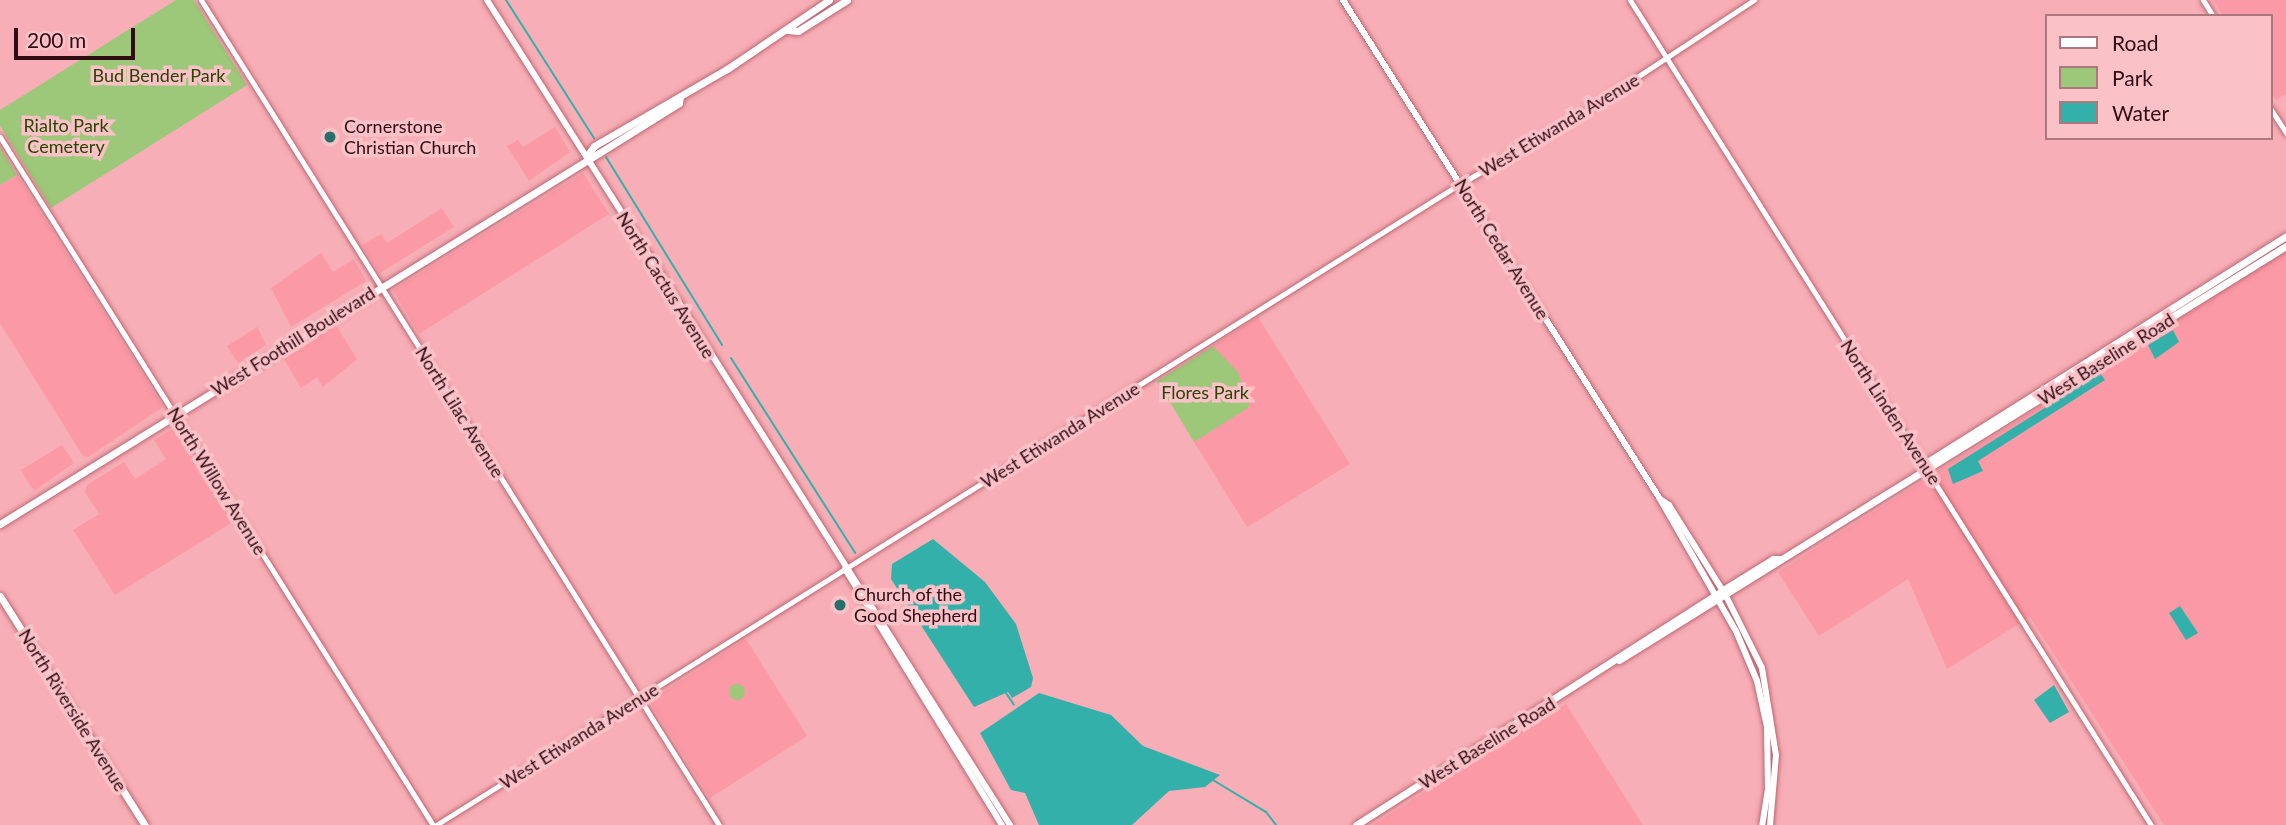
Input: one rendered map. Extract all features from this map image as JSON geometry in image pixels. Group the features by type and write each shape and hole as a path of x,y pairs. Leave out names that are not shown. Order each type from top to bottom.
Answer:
{"main road":[{"name":"North Cactus Avenue","path":"487,0 845,569 1002,825"},
{"name":"West Foothill Boulevard","path":"0,524 587,157 662,113 680,97 788,30 829,0"},
{"name":"West Foothill Boulevard","path":"788,30 798,31 847,0"},
{"name":"North Cedar Avenue","path":"1343,0 1721,595"},
{"name":"West Baseline Road","path":"1925,468 1929,460 2286,236"},
{"name":"West Baseline Road","path":"1356,825 1721,595 2286,246"},
{"name":"North Cactus Avenue","path":"845,569 1010,825"},
{"path":"1721,595 1750,660 1765,715 1770,754 1762,825"},
{"path":"1721,595 1757,654 1768,690 1776,755 1770,825"},
{"name":"North Riverside Avenue","path":"0,596 145,825"}],"street":[{"name":"North Lilac Avenue","path":"201,0 719,825"},
{"name":"North Linden Avenue","path":"1630,0 2151,825"},
{"name":"West Etiwanda Avenue","path":"435,825 1460,184 1668,59 1754,0"},
{"path":"2272,111 2286,133"},
{"name":"North Willow Avenue","path":"0,137 435,825"}],"shaded area":[{"path":"2214,0 2286,0 2286,94 2276,100 2272,94 2272,14 2222,14"},
{"path":"555,127 570,152 529,181 507,146 518,140 523,147"},
{"path":"583,173 609,214 419,334 393,290"},
{"path":"17,175 163,407 88,457 83,456 0,323 0,185"},
{"path":"442,208 454,227 380,273 362,245 381,234 387,243"},
{"path":"2286,252 2286,825 2164,825 2030,617 1947,669 1908,579 1819,636 1778,572"},
{"path":"321,253 333,272 354,259 366,281 291,327 271,288"},
{"path":"1258,317 1350,464 1247,527 1194,442 1249,407 1236,375 1213,346"},
{"path":"336,325 357,359 323,387 317,377 301,388 284,359"},
{"path":"257,327 266,345 238,363 227,346"},
{"path":"174,428 233,522 115,595 73,530 99,514 85,492 87,485 124,462 135,479 166,459 154,440"},
{"path":"62,445 74,463 34,491 21,470"},
{"path":"746,639 807,736 710,798 649,701"},
{"path":"1566,704 1643,825 1373,825 1520,731"}],"green space":[{"path":"176,0 194,0 247,85 51,208 0,126 0,110"},
{"path":"0,147 17,175 0,185"},
{"name":"Flores Park","path":"1213,346 1237,371 1250,400 1248,408 1194,442 1157,381"},
{"path":"737,684 745,692 737,700 729,692"}],"water":[{"path":"2173,330 2179,342 2155,359 2148,345"},
{"path":"2100,373 2105,380 1978,461 1983,471 1953,484 1948,469"},
{"path":"933,539 985,582 1016,624 1033,678 1031,687 1012,698 1008,692 974,707 891,579 892,564"},
{"path":"2180,606 2198,633 2186,640 2169,613"},
{"path":"2054,685 2069,712 2050,723 2034,700"},
{"path":"1039,693 1111,715 1143,746 1220,775 1205,787 1169,791 1132,825 1039,825 1025,793 1011,790 980,733"}],"waterway":[{"path":"506,0 594,138"},
{"path":"606,157 722,345"},
{"path":"731,358 855,553"},
{"path":"1006,693 1014,705"},
{"path":"1213,780 1266,812 1276,825"}],"place":[{"name":"Cornerstone Christian Church","path":"330,137"},
{"name":"Church of the Good Shepherd","path":"840,605"}],"park label":[{"name":"Bud Bender Park","path":"159,75"},
{"name":"Rialto Park Cemetery","path":"66,136"}]}
